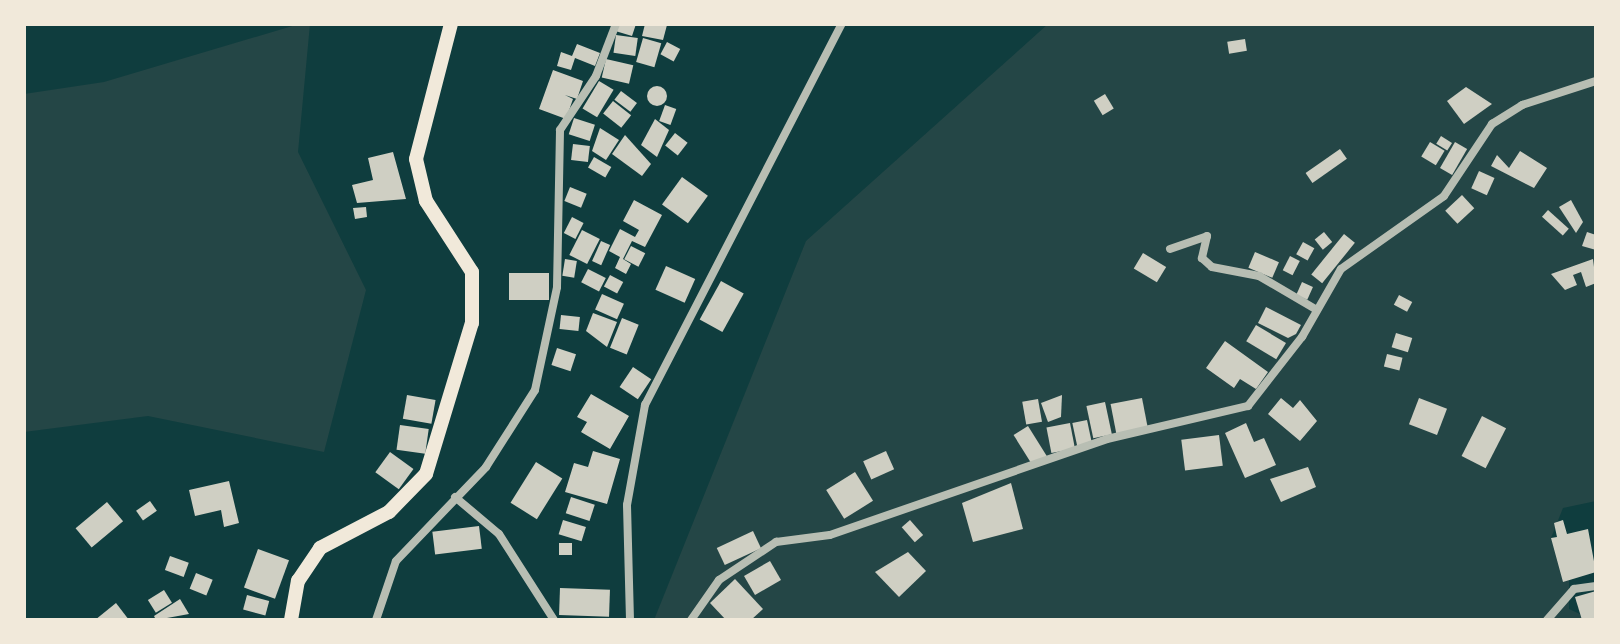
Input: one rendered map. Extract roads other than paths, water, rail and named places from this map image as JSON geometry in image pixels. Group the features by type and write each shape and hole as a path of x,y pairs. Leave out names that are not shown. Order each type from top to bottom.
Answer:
{"main road":[{"path":"291,620 298,581 320,548 389,512 426,474 472,323 472,272 426,201 416,159 451,24"}],"street":[{"path":"376,620 396,561 500,450 542,373 560,253 560,130 596,76 616,24"},
{"path":"630,620 627,505 645,405 842,24"},
{"path":"691,620 719,580 776,542 830,535 1107,439 1241,410 1266,389 1349,260 1444,196 1492,124 1522,105 1596,81"},
{"path":"1170,249 1207,236 1202,258 1212,267 1259,276 1317,310"},
{"path":"455,497 499,534 554,620"},
{"path":"1547,620 1574,589 1596,586"}]}
